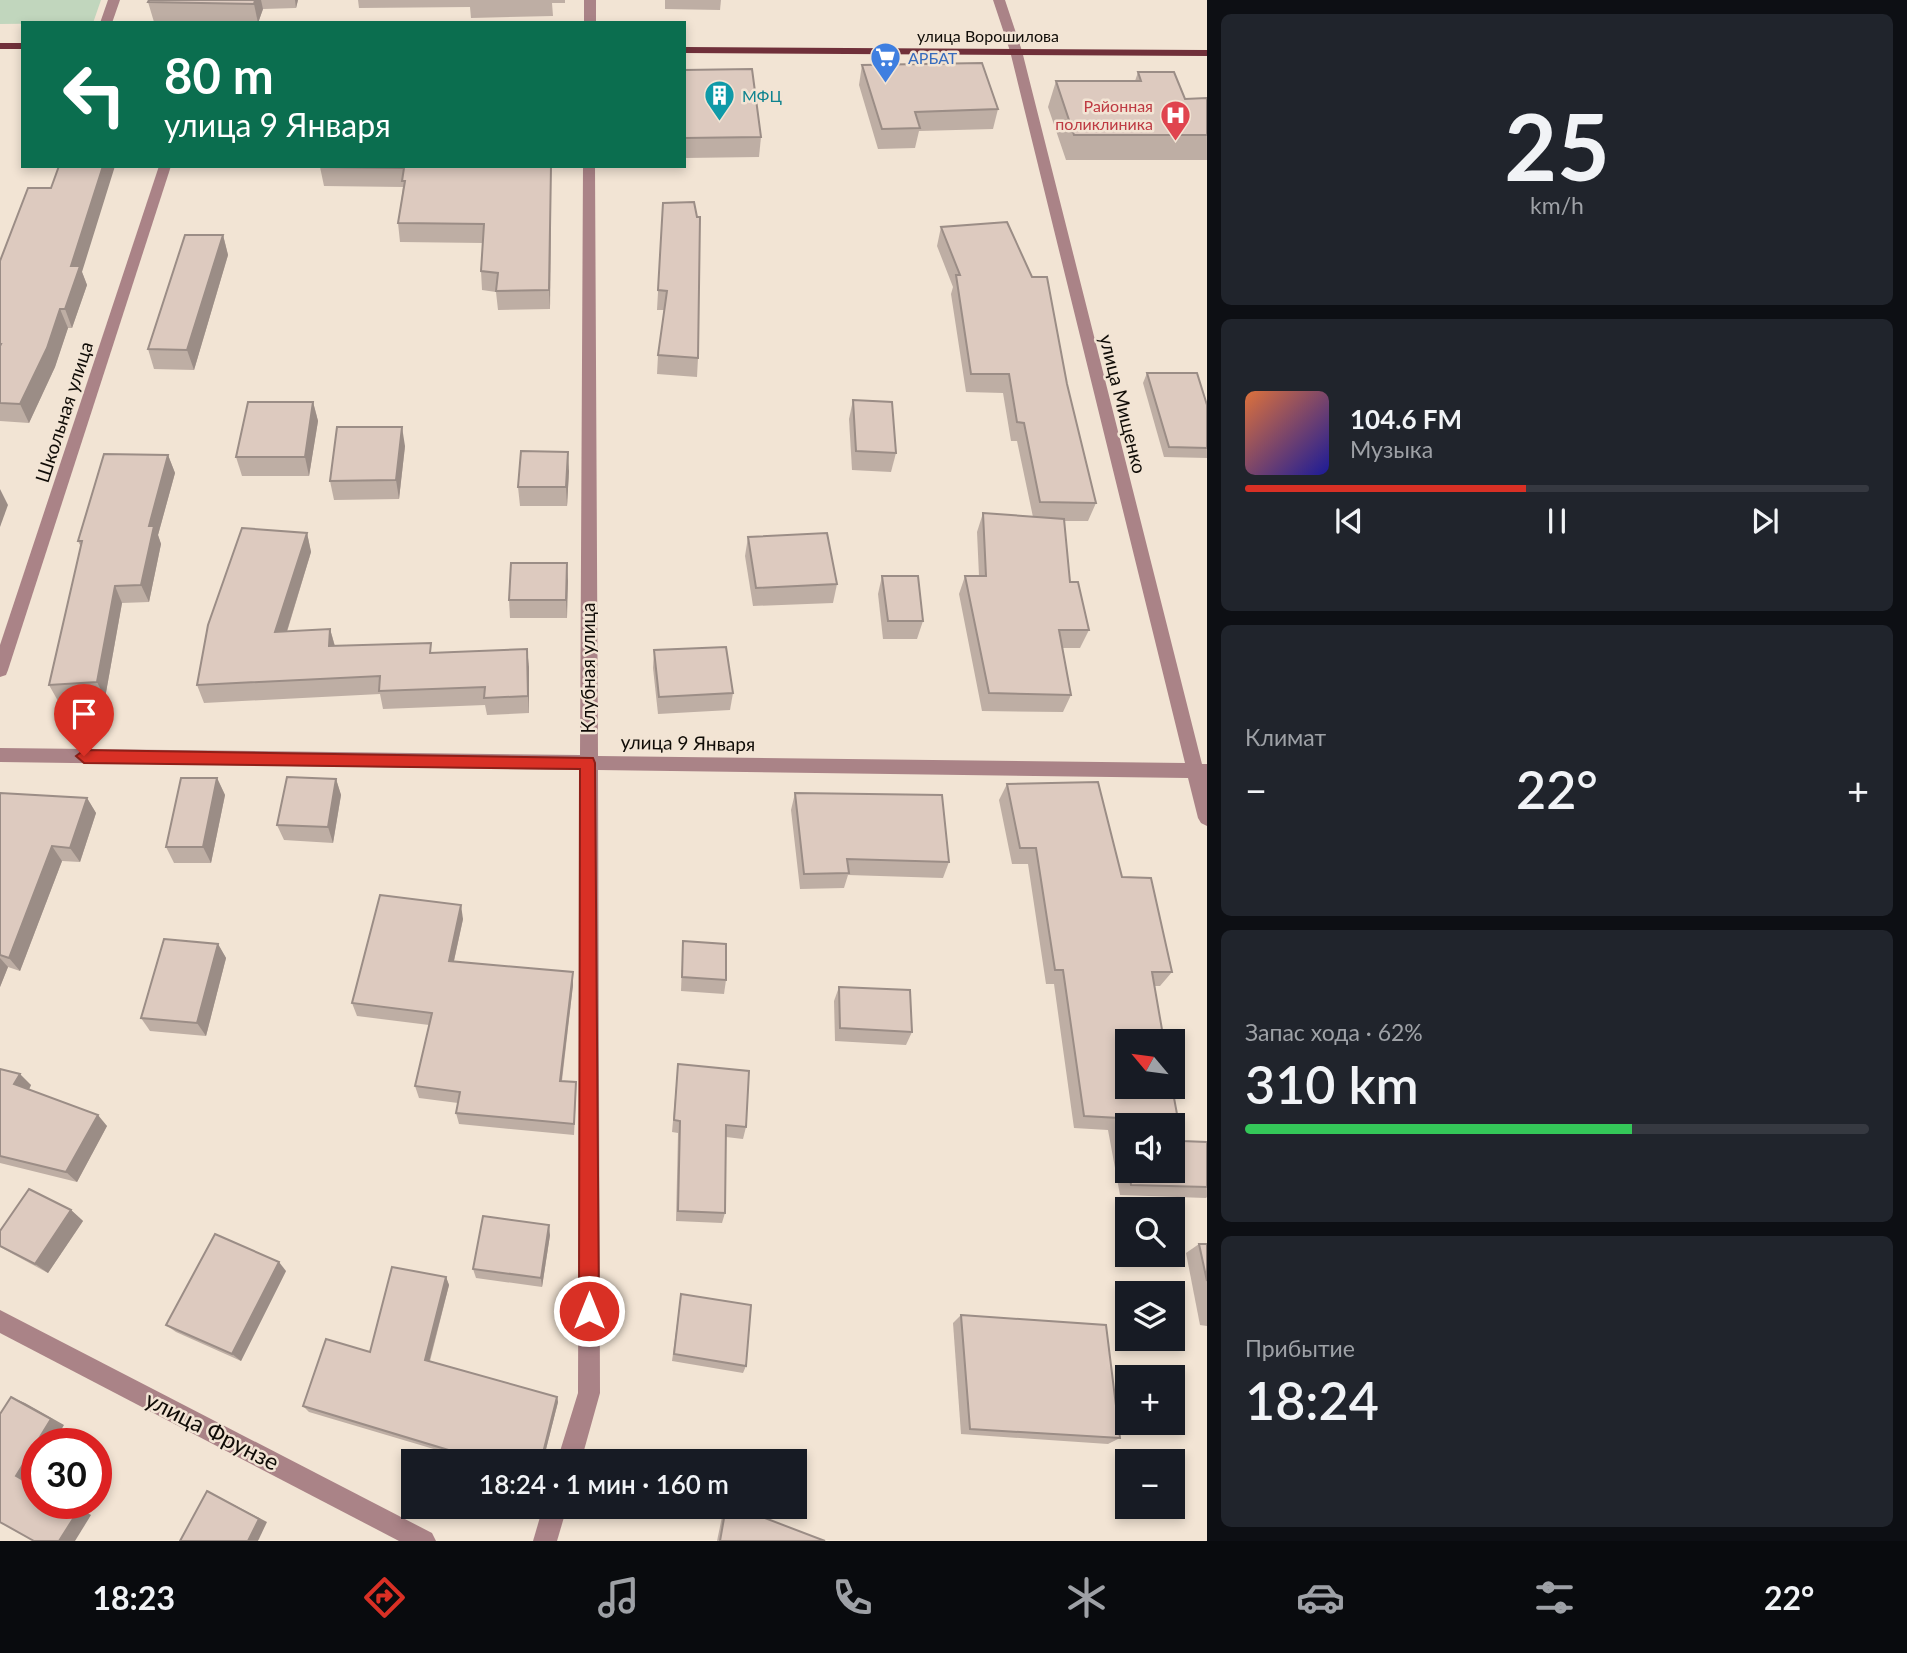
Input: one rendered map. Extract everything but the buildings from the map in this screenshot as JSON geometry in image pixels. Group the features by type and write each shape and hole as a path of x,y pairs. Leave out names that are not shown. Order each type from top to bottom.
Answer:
{"main road":[{"path":"0,46 21,46"},
{"name":"улица Ворошилова","path":"686,50 1207,53"}],"street":[{"path":"107,21 114,0"},
{"path":"590,0 590,21"},
{"name":"улица Мищенко","path":"999,0 1016,51 1201,771 1207,818"},
{"name":"Школьная улица","path":"0,670 164,168"},
{"name":"Клубная улица","path":"573,1449 589,1393 589,168"},
{"name":"улица 9 Января","path":"0,755 1201,771"},
{"name":"улица Фрунзе","path":"0,1321 424,1541"},
{"path":"545,1541 551,1519"}],"green space":[{"path":"0,0 101,0 94,21 21,21 21,24 0,24"}],"place":[{"name":"АРБАТ","path":"885,85"},
{"name":"МФЦ","path":"719,123"},
{"name":"Районная поликлиника","path":"1176,142"}],"route":[{"path":"84,756 587,763 589,1311"}]}
